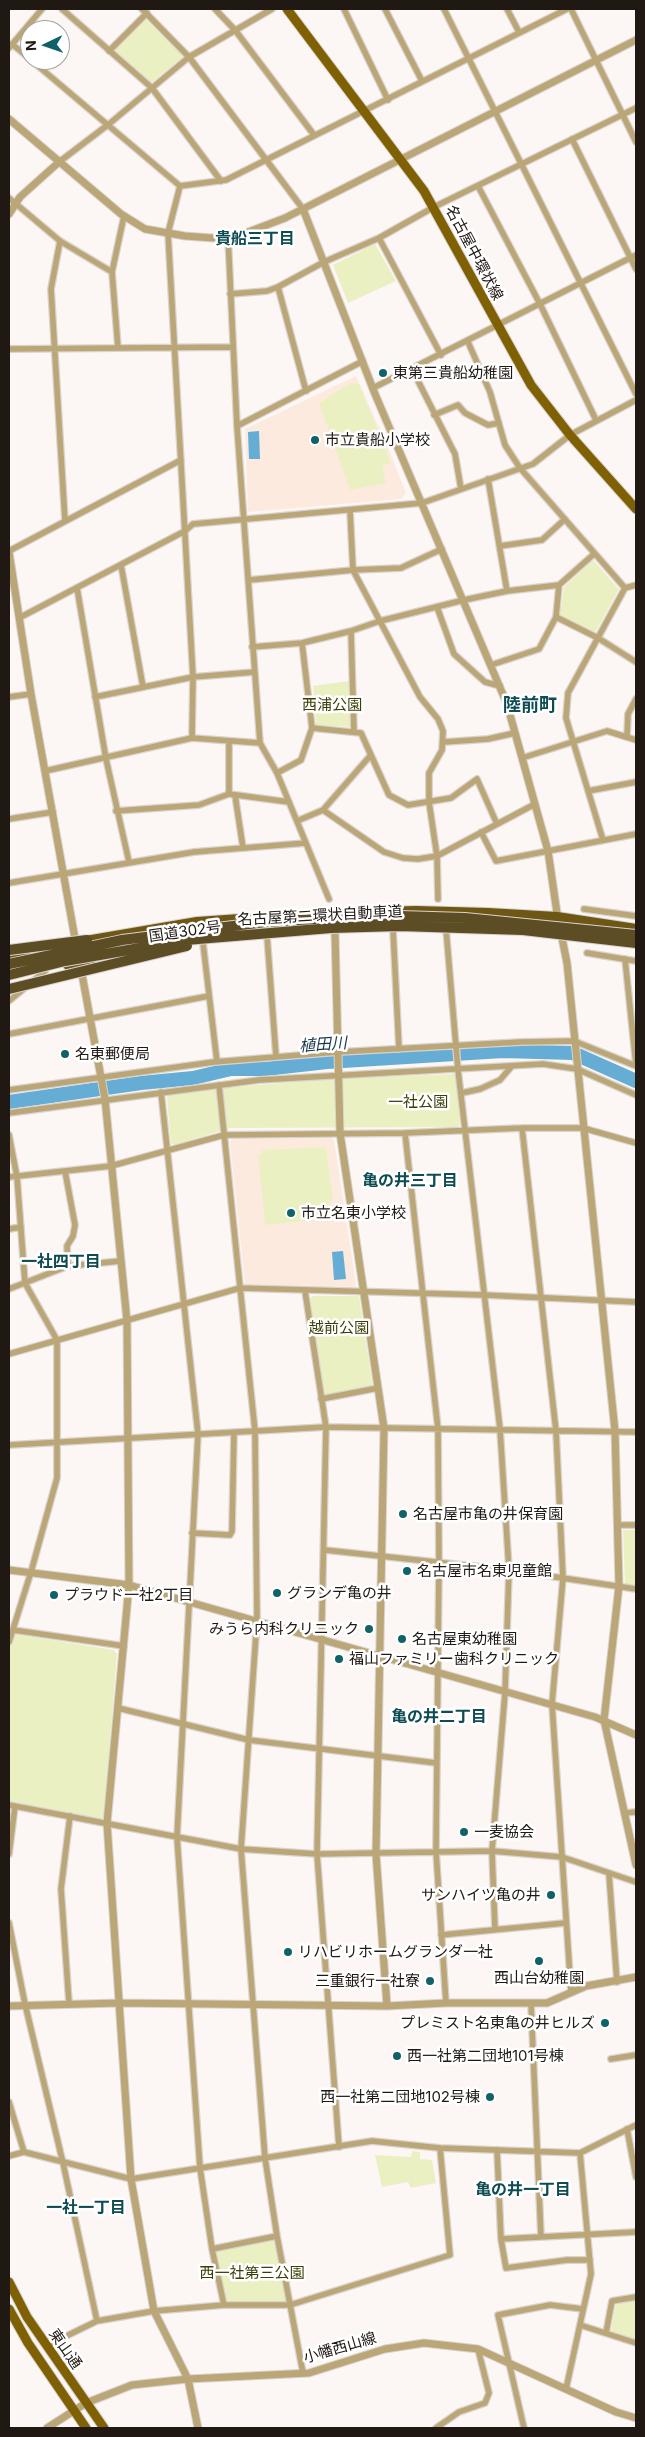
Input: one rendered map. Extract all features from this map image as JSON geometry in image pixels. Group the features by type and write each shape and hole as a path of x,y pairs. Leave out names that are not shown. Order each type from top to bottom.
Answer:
{"highway":[{"name":"国道302号","path":"9,958 76,942 197,922 301,915 416,911 557,918 636,929"},
{"name":"名古屋第二環状自動車道","path":"9,964 71,949 179,932 265,922 400,916 514,922 636,934"},
{"name":"名古屋第二環状自動車道","path":"9,974 124,950 227,936 331,928 409,926 523,930 636,943"},
{"name":"国道302号","path":"9,979 80,964 203,943 267,936 393,929 446,929 562,937 636,948"},
{"path":"9,950 146,933 179,932"},
{"path":"9,989 227,936"}],"main road":[{"name":"名古屋中環状線","path":"287,9 401,159 434,207 531,385 570,435 636,508"},
{"name":"東山通","path":"9,2282 27,2317 104,2428"},
{"name":"東山通","path":"9,2309 28,2343 86,2428"}],"street":[{"path":"10,46 42,9"},
{"path":"62,9 152,88 220,181"},
{"path":"214,9 235,30 314,135"},
{"path":"9,214 16,204 59,162 109,124 189,57 272,9"},
{"path":"344,9 388,100"},
{"path":"385,9 422,82"},
{"path":"444,9 636,394"},
{"path":"507,9 519,32"},
{"path":"43,70 180,186 226,180 388,100 468,57 569,9 636,142"},
{"path":"109,51 144,11 189,57 303,209 373,388 500,686 515,733 548,851 557,918 567,963 615,1431 618,1586 604,1720 636,1865"},
{"path":"9,119 124,216 146,229 213,238 243,234 303,209 636,40"},
{"path":"230,294 267,291 278,287 324,262 379,238 434,207 636,108"},
{"path":"572,139 633,257 636,269"},
{"path":"180,186 168,233 193,677 192,738"},
{"path":"478,186 540,304 596,420"},
{"path":"9,198 60,241 112,272"},
{"path":"118,348 112,272 124,216"},
{"path":"228,236 238,426 260,743 277,772 329,899"},
{"path":"379,238 441,355"},
{"path":"60,241 51,289 65,521"},
{"path":"373,388 468,342 633,257"},
{"path":"278,287 306,390"},
{"path":"468,342 490,392 505,446 520,468 625,588"},
{"path":"9,349 234,347"},
{"path":"238,426 363,361"},
{"path":"412,369 455,454 461,489"},
{"path":"19,618 185,531 193,524 422,503 533,464 570,435 636,400"},
{"path":"434,415 458,405 465,413 488,425 499,423"},
{"path":"181,460 9,552 31,694 104,1098 127,1321 129,1585 108,1823 131,2179 154,2311 188,2379 198,2428"},
{"path":"488,479 507,591"},
{"path":"350,510 353,570 420,698 438,719 444,742 442,750 429,773 429,802 437,856 438,899"},
{"path":"500,546 542,540 564,519"},
{"path":"249,580 353,570 401,568 442,549"},
{"path":"252,647 302,643 464,600 507,591 559,584 594,554"},
{"path":"121,565 143,688"},
{"path":"491,665 539,649 556,617 559,584"},
{"path":"625,588 636,586"},
{"path":"77,588 106,759 116,811 129,862"},
{"path":"603,840 575,742 566,718 568,693 625,588"},
{"path":"437,607 454,654 485,682 500,686"},
{"path":"556,617 598,638 636,662"},
{"path":"351,631 354,732"},
{"path":"277,772 301,760 312,728 302,643"},
{"path":"95,697 193,677 255,672"},
{"path":"9,697 31,694"},
{"path":"627,736 628,714 636,699"},
{"path":"312,728 361,733 390,796 408,805 451,798 477,779 497,824"},
{"path":"522,758 607,731 636,740"},
{"path":"444,742 488,739 515,733"},
{"path":"45,772 192,738 260,743"},
{"path":"229,742 232,794 243,848"},
{"path":"297,821 323,810 370,756"},
{"path":"588,791 636,782"},
{"path":"116,811 199,805 232,794 288,802"},
{"path":"323,810 384,852 403,858 437,856 535,804"},
{"path":"9,819 52,812"},
{"path":"481,832 496,860 636,834"},
{"path":"9,883 194,852 306,843"},
{"path":"584,909 633,916"},
{"path":"613,926 633,916 636,909"},
{"path":"393,929 399,1049"},
{"path":"446,929 458,1068 467,1130 500,1429 509,1570 505,1693 492,1851 495,1929"},
{"path":"335,932 340,1133 384,1428 376,1854 388,2006"},
{"path":"267,936 276,1056"},
{"path":"203,943 217,1062"},
{"path":"587,953 636,961"},
{"path":"625,959 636,1066"},
{"path":"9,1001 45,971"},
{"path":"9,1034 209,996"},
{"path":"9,1090 217,1062 276,1056 338,1054 399,1049 574,1043 590,1045 636,1066"},
{"path":"9,1113 104,1098 259,1080 543,1064 577,1067 636,1094"},
{"path":"462,1094 480,1089 500,1080 512,1066"},
{"path":"218,1085 255,1431 257,1620 241,1849 265,2158 277,2236 303,2373"},
{"path":"161,1092 198,1434 177,1837 200,2168 212,2249 224,2305"},
{"path":"522,1128 556,1431 563,1578 552,1704 571,1992"},
{"path":"9,1177 111,1166 167,1149 224,1136 583,1128 636,1143"},
{"path":"405,1133 438,1429 439,1562 436,1851 446,2003"},
{"path":"9,1135 17,1176 26,1283 57,1340 57,1478 9,1642"},
{"path":"65,1171 76,1225 74,1236 67,1246 68,1266"},
{"path":"9,1228 21,1227"},
{"path":"9,1289 68,1266 121,1261"},
{"path":"9,1354 240,1288 484,1295 636,1302"},
{"path":"305,1291 326,1427 325,1550 317,1854 339,2147"},
{"path":"321,1399 378,1388"},
{"path":"9,1445 326,1427 636,1432"},
{"path":"192,1532 230,1535 232,1531 234,1433"},
{"path":"618,1525 636,1525"},
{"path":"325,1550 509,1570 636,1589"},
{"path":"9,1570 129,1585 257,1620 505,1693 552,1704 604,1720 636,1735"},
{"path":"13,1630 124,1646"},
{"path":"118,1708 249,1740 436,1763"},
{"path":"9,1854 12,1805 241,1849 317,1854 492,1851 562,1857 636,1882"},
{"path":"624,1813 636,1812"},
{"path":"69,2003 61,1889 70,1816"},
{"path":"609,1874 617,1982"},
{"path":"9,1923 25,2004 63,2162 97,2321"},
{"path":"441,1935 565,1923"},
{"path":"9,2006 69,2003 388,2006 446,2003 547,2003 586,1986 617,1982 636,1977"},
{"path":"531,2003 541,2237"},
{"path":"611,2059 636,2055"},
{"path":"9,2102 24,2152"},
{"path":"9,2156 24,2152 131,2179 372,2141 440,2148 580,2153 636,2124"},
{"path":"627,2129 636,2177"},
{"path":"46,2346 97,2321 154,2311 224,2305 290,2305 450,2255 440,2148"},
{"path":"497,2150 501,2239 506,2268 567,2260 590,2260"},
{"path":"566,2389 591,2274 580,2153"},
{"path":"501,2239 636,2232"},
{"path":"212,2249 277,2236"},
{"path":"606,2333 612,2301 636,2297"},
{"path":"524,2428 498,2315 550,2305 583,2309"},
{"path":"580,2325 636,2343"},
{"name":"小幡西山線","path":"47,2428 86,2402 132,2385 188,2379 303,2373 402,2345 424,2343 478,2349 616,2412 636,2418"},
{"path":"436,2428 459,2412 485,2403 489,2393 478,2349"}],"shaded area":[{"name":"市立貴船小学校","path":"356,376 406,493 401,499 248,512 245,429"},
{"name":"市立名東小学校","path":"331,1138 334,1140 356,1285 353,1287 245,1284 230,1142 232,1139"}],"green space":[{"path":"146,19 184,56 151,83 115,50"},
{"path":"375,244 396,281 348,303 333,265"},
{"path":"350,383 359,384 391,463 382,466 386,483 350,490 319,403"},
{"path":"593,560 619,589 595,633 560,615 564,587"},
{"name":"西浦公園","path":"349,681 351,727 316,725 313,686"},
{"name":"一社公園","path":"457,1074 460,1124 458,1127 230,1128 174,1145 171,1143 167,1097 173,1092 342,1078"},
{"path":"326,1147 333,1199 326,1207 326,1219 265,1225 258,1155 262,1155 262,1150"},
{"name":"越前公園","path":"313,1296 359,1296 373,1386 324,1395 308,1299"},
{"path":"623,1530 636,1530 636,1586 625,1584"},
{"path":"14,1634 114,1650 117,1654 104,1817 101,1819 9,1801 9,1650"},
{"path":"412,2151 420,2152 420,2159 432,2160 436,2183 411,2188 408,2182 382,2187 375,2155 411,2157"},
{"name":"西一社第三公園","path":"272,2239 275,2242 286,2302 226,2304 216,2254 218,2250"},
{"path":"636,2296 636,2341 611,2332 616,2302"}],"water":[{"path":"259,431 260,459 249,459 248,432"},
{"path":"343,1251 346,1279 334,1280 332,1252"}],"waterway":[{"name":"植田川","path":"9,1102 141,1083 193,1078 231,1069 265,1069 327,1062 503,1051 573,1053 636,1081"}],"place":[{"name":"東第三貴船幼稚園","path":"383,373"},
{"name":"市立貴船小学校","path":"315,440"},
{"name":"名東郵便局","path":"65,1054"},
{"name":"市立名東小学校","path":"291,1213"},
{"name":"名古屋市亀の井保育園","path":"403,1514"},
{"name":"名古屋市名東児童館","path":"407,1571"},
{"name":"グランデ亀の井","path":"277,1593"},
{"name":"プラウド一社2丁目","path":"54,1595"},
{"name":"みうら内科クリニック","path":"369,1629"},
{"name":"名古屋東幼稚園","path":"402,1639"},
{"name":"福山ファミリー歯科クリニック","path":"339,1659"},
{"name":"一麦協会","path":"464,1832"},
{"name":"サンハイツ亀の井","path":"551,1895"},
{"name":"リハビリホームグランダ一社","path":"288,1952"},
{"name":"西山台幼稚園","path":"539,1961"},
{"name":"三重銀行一社寮","path":"430,1981"},
{"name":"プレミスト名東亀の井ヒルズ","path":"605,2023"},
{"name":"西一社第二団地101号棟","path":"397,2056"},
{"name":"西一社第二団地102号棟","path":"490,2097"}],"district":[{"name":"貴船三丁目","path":"255,239"},
{"name":"陸前町","path":"530,706"},
{"name":"亀の井三丁目","path":"410,1181"},
{"name":"一社四丁目","path":"61,1262"},
{"name":"亀の井二丁目","path":"439,1717"},
{"name":"亀の井一丁目","path":"523,2190"},
{"name":"一社一丁目","path":"86,2208"}]}
